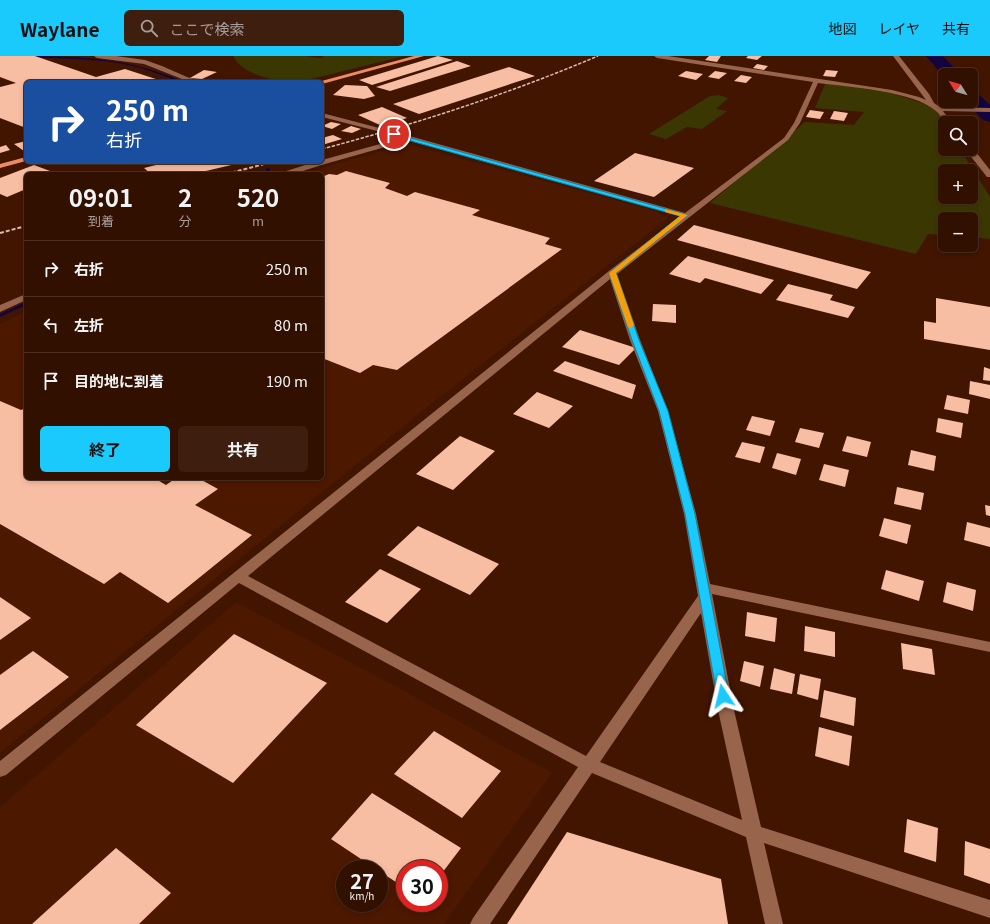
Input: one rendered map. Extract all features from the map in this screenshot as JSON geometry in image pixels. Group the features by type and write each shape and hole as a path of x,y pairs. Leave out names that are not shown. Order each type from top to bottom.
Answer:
{"highway":[{"path":"324,81 421,56"},
{"path":"0,166 24,160"}],"street":[{"path":"97,56 128,59 152,65 187,80"},
{"path":"657,56 898,94 917,98 938,109 990,110"},
{"path":"896,56 927,95 932,104 944,116"},
{"path":"0,770 612,273 685,215 786,139 797,123 816,81"},
{"path":"324,116 381,130"},
{"path":"394,134 407,139 685,215"},
{"path":"324,161 407,139"},
{"path":"975,156 990,175"},
{"path":"292,172 316,164"},
{"path":"612,273 635,340 663,411 690,514 726,710 774,924"},
{"path":"0,310 24,298"},
{"path":"238,577 588,765 753,832 990,909"},
{"path":"704,592 990,647"},
{"path":"479,924 704,592"}],"shaded area":[{"path":"233,56 304,56 321,58 324,56 404,56 307,80 272,79 253,73 238,63"},
{"path":"826,82 876,88 935,107 940,116 938,116 938,156 964,156 969,164 938,164 938,204 978,204 978,178 990,197 990,239 978,238 978,212 938,212 938,235 928,234 916,254 710,203 805,122 854,125 864,112 815,108"},
{"path":"719,95 728,98 716,109 727,111 702,129 687,127 666,139 649,134 710,96"},
{"path":"407,144 652,210 668,218 416,416 0,753 0,324 24,312 24,480 324,480 324,172 308,172"},
{"path":"236,602 390,683 552,773 444,924 0,924 0,807"}],"building":[{"path":"0,56 35,56 96,77 125,69 159,80 24,80 24,127 0,118 0,87 16,83 0,77"},
{"path":"438,56 453,60 372,85 359,80"},
{"path":"709,56 721,56 717,62 705,60"},
{"path":"748,56 762,56 757,60 746,58"},
{"path":"457,61 471,66 390,91 376,87"},
{"path":"757,64 768,66 764,70 753,68"},
{"path":"509,67 535,76 419,114 393,104"},
{"path":"204,70 217,72 202,79 190,78"},
{"path":"826,70 838,71 835,77 823,76"},
{"path":"686,71 703,74 696,80 678,76"},
{"path":"715,71 727,73 719,79 708,77"},
{"path":"741,75 752,77 746,83 734,81"},
{"path":"345,85 367,86 375,96 364,99 333,95"},
{"path":"382,107 407,118 382,126 358,115"},
{"path":"810,110 824,112 820,119 806,117"},
{"path":"834,111 848,113 844,121 830,119"},
{"path":"331,122 341,124 332,129 324,127 324,125"},
{"path":"351,126 361,129 352,133 341,131"},
{"path":"333,135 342,139 324,144 324,137"},
{"path":"24,142 24,151 14,144"},
{"path":"6,145 10,150 0,153 0,147"},
{"path":"635,153 694,168 654,197 594,181"},
{"path":"160,164 236,164 202,172 149,172 144,168"},
{"path":"34,165 53,172 24,172 24,190 7,197 0,194 0,178"},
{"path":"346,171 390,183 385,188 407,196 415,192 480,210 472,215 550,238 545,244 562,249 397,370 373,365 360,373 324,359 324,176 329,174 337,175"},
{"path":"694,225 871,272 857,289 677,240"},
{"path":"688,256 774,280 761,294 705,278 700,283 669,274"},
{"path":"788,284 833,295 830,300 855,307 848,318 776,300"},
{"path":"936,298 990,307 990,350 924,339 924,321 936,323"},
{"path":"653,304 676,305 676,323 652,321"},
{"path":"580,330 636,348 619,365 562,347"},
{"path":"565,361 636,385 632,399 553,371"},
{"path":"984,367 990,369 990,381 983,380"},
{"path":"970,381 990,385 990,399 969,394"},
{"path":"537,392 573,406 549,428 513,414"},
{"path":"947,395 970,400 968,414 944,409"},
{"path":"0,401 21,410 24,409 24,480 157,480 166,485 173,480 202,480 218,489 195,505 252,535 168,603 120,572 104,584 0,524"},
{"path":"752,416 775,421 770,436 746,430"},
{"path":"938,418 963,423 961,438 936,432"},
{"path":"800,428 824,433 819,448 795,442"},
{"path":"460,436 495,451 453,490 416,474"},
{"path":"847,436 871,442 867,457 842,451"},
{"path":"742,442 765,447 760,463 735,457"},
{"path":"911,450 936,456 934,471 908,465"},
{"path":"777,453 801,459 796,475 772,468"},
{"path":"824,464 849,470 845,487 819,480"},
{"path":"897,487 924,493 921,510 894,504"},
{"path":"985,505 990,506 990,516 986,515"},
{"path":"884,518 911,525 907,544 879,536"},
{"path":"967,522 990,528 990,547 964,540"},
{"path":"418,526 499,564 470,595 387,555"},
{"path":"380,569 421,589 387,623 345,602"},
{"path":"886,570 924,581 919,601 881,589"},
{"path":"947,582 976,590 973,611 943,602"},
{"path":"0,597 31,618 0,640"},
{"path":"747,612 777,618 775,642 745,636"},
{"path":"805,626 835,632 835,657 804,651"},
{"path":"234,634 327,683 233,783 136,725"},
{"path":"901,643 932,649 935,675 903,669"},
{"path":"33,651 69,677 0,730 0,675"},
{"path":"744,661 764,666 760,687 740,681"},
{"path":"774,668 795,674 792,694 770,689"},
{"path":"800,674 821,679 818,700 797,694"},
{"path":"824,690 856,698 854,726 820,717"},
{"path":"819,727 852,736 849,766 815,756"},
{"path":"434,731 501,771 462,818 394,774"},
{"path":"372,793 461,848 448,865 448,860 396,860 396,882 388,877 388,860 362,860 331,839"},
{"path":"907,819 938,828 936,862 904,852"},
{"path":"567,832 721,879 728,924 507,924"},
{"path":"965,841 990,849 990,884 964,875"},
{"path":"116,848 171,893 139,924 32,924"}],"waterway":[{"path":"27,56 84,59 127,64 141,67 177,80"},
{"path":"934,56 945,68"},
{"path":"978,104 990,116"},
{"path":"0,316 24,304"}],"railway":[{"path":"324,148 427,119 496,96 598,56"},
{"path":"234,172 264,164"},
{"path":"0,233 24,227"}],"slow traffic":[{"path":"631,325 612,273 685,215 667,211"}],"route":[{"path":"394,134 407,139 685,215 612,273 623,301 635,340 663,411 690,514 723,696"}]}
